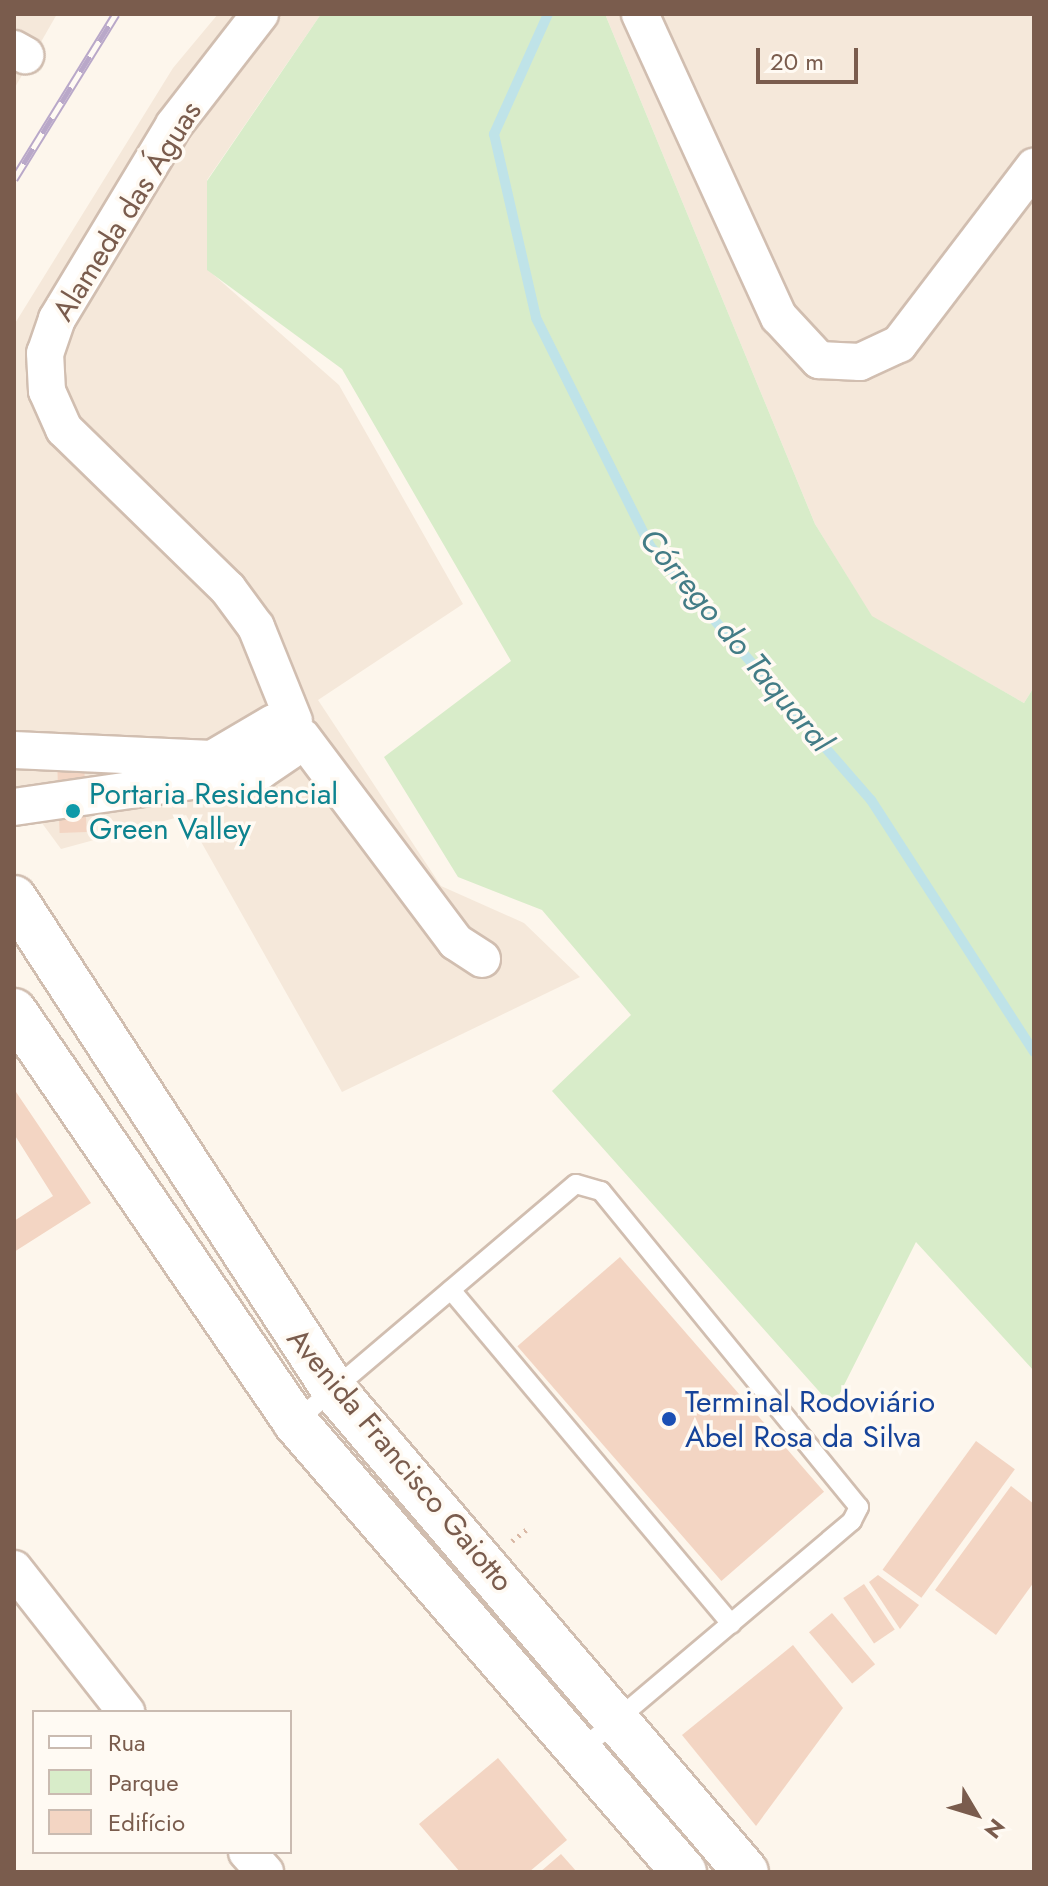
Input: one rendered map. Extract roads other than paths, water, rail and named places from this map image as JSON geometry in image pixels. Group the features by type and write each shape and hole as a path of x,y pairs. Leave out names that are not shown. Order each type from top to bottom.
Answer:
{"street":[{"name":"Alameda das Águas","path":"260,14 174,125 57,319 45,353 47,391 64,429 228,589 256,627 290,733 456,942 482,959"},
{"path":"640,14 779,317 804,350 838,364 860,362 899,344 1034,167"},
{"path":"14,750 212,759 290,733"},
{"path":"14,807 260,771 290,733"},
{"name":"Avenida Francisco Gaiotto","path":"14,898 334,1390 746,1872"},
{"name":"Avenida Francisco Gaiotto","path":"14,1011 295,1422 684,1872"},
{"path":"14,1569 124,1710"},
{"path":"249,1854 265,1872"}],"lane":[{"path":"295,1422 576,1184 589,1183 610,1202 859,1507 852,1521 581,1750"},
{"path":"451,1290 731,1624"}],"waterway":[{"name":"Córrego do Taquaral","path":"548,14 494,134 536,318 650,546 871,800 1034,1052"}],"railway":[{"path":"14,179 116,14"}],"place":[{"name":"Portaria Residencial Green Valley","path":"73,811"},
{"name":"Terminal Rodoviário Abel Rosa da Silva","path":"669,1419"}]}
